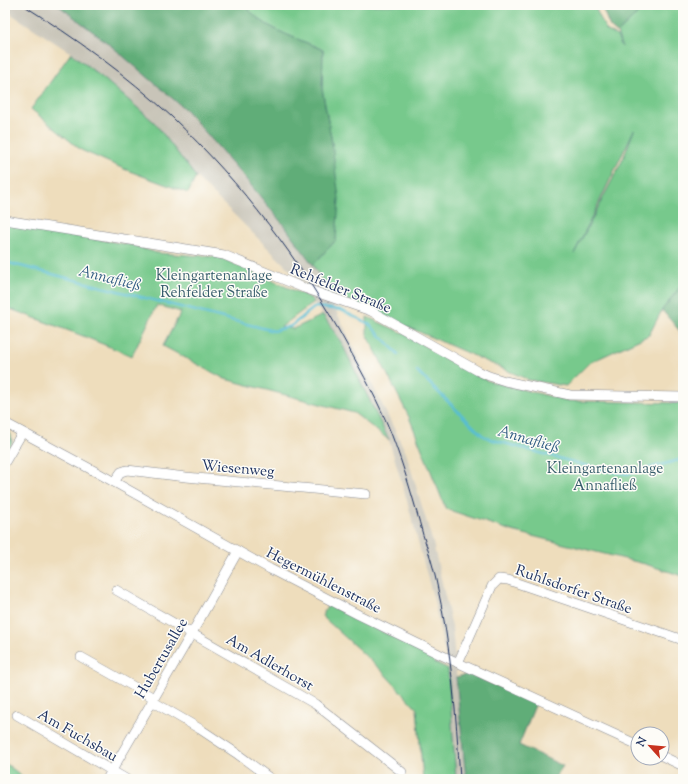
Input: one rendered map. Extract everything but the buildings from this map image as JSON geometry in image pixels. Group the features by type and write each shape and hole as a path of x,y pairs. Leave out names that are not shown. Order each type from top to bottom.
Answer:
{"street":[{"name":"Rehfelder Straße","path":"5,220 224,255 304,288 371,312 478,371 505,381 570,395 683,397"},
{"name":"Hegermühlenstraße","path":"5,423 360,616 458,663 630,741"},
{"path":"5,462 22,432"},
{"name":"Wiesenweg","path":"114,482 121,472 126,470 366,494"},
{"name":"Hubertusallee","path":"107,779 238,551"},
{"name":"Ruhlsdorfer Straße","path":"458,663 492,586 499,579 508,580 683,640"},
{"name":"Am Adlerhorst","path":"116,590 315,704 402,772"},
{"path":"81,657 236,752 271,779"},
{"name":"Am Fuchsbau","path":"17,715 126,779"},
{"path":"670,760 683,766"}],"shaded area":[{"path":"5,5 58,5 145,74 186,110 241,173 286,228 313,265 323,282 406,453 433,543 452,627 466,779 456,779 448,669 434,601 406,497 389,440 341,342 295,275 196,177 154,122 71,53 5,10"}],"green space":[{"path":"58,5 245,5 261,21 271,27 323,50 322,89 332,143 339,199 336,240 313,265 286,228 241,173 186,110 109,44"},
{"path":"245,5 594,5 606,30 617,36 622,47 617,33 647,5 683,5 683,283 662,310 649,335 589,363 566,386 529,380 328,292 313,265 336,240 332,143 322,89 323,50 271,27 253,14","holes":["634,130 623,159 574,254"]},
{"path":"601,5 647,5 617,33 610,27"},
{"path":"71,53 154,122 196,177 188,193 124,169 81,150 31,109"},
{"name":"Kleingartenanlage Rehfelder Straße","path":"5,224 132,245 157,253 219,257 309,297 314,302 281,327 293,329 323,315 341,342 389,440 354,413 225,379 163,346 181,312 157,305 132,356 5,307"},
{"path":"683,283 683,335 662,310"},
{"name":"Kleingartenanlage Annafließ","path":"367,317 403,333 455,364 488,381 569,401 683,403 683,576 645,564 512,531 446,509 409,417 367,334"},
{"path":"5,429 11,435 12,443 5,454"},
{"path":"328,605 436,658 434,663 448,669 456,779 423,779 417,709 381,670 322,616"},
{"path":"469,674 536,703 519,745 563,766 554,779 466,779 456,677"},
{"path":"5,763 26,779 5,779"}],"waterway":[{"name":"Annafließ","path":"5,262 274,331 291,326 315,307 341,310 369,324 398,354"},
{"name":"Annafließ","path":"417,371 482,435 490,439 598,469 627,474 683,459"}],"tram line":[{"path":"23,5 62,30 118,71 155,101 198,143 223,169 268,224 290,253 329,313 365,378 391,433 429,552 446,629 455,704 460,779"}]}
